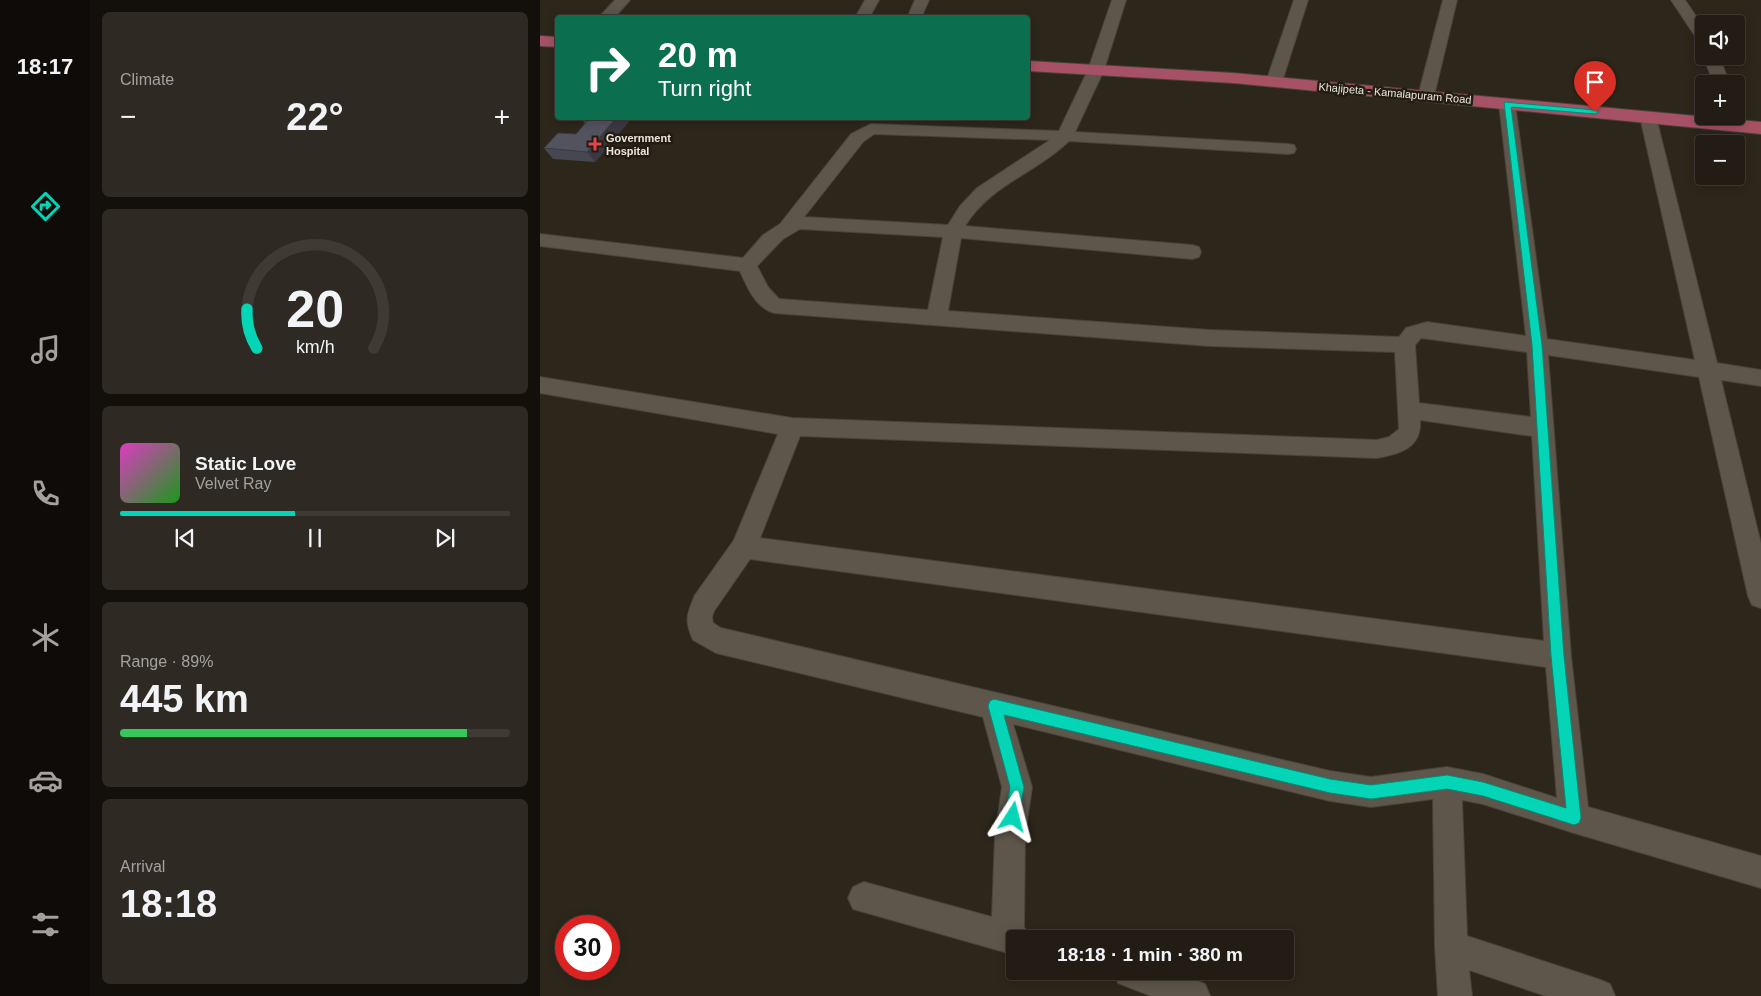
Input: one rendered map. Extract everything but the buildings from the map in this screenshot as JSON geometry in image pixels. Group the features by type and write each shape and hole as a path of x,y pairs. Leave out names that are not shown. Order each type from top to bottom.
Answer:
{"main road":[{"path":"540,41 555,42"},
{"name":"Khajipeta - Kamalapuram Road","path":"1030,66 1274,82 1648,117 1695,119"},
{"name":"Khajipeta - Kamalapuram Road","path":"1745,124 1761,128"}],"street":[{"path":"609,15 623,0"},
{"path":"864,15 872,0"},
{"path":"915,15 922,0"},
{"path":"936,318 953,231 966,210 983,192 1050,150 1065,136 1096,70 1119,0"},
{"path":"1274,82 1301,0"},
{"path":"1426,96 1450,0"},
{"path":"1678,0 1695,26"},
{"path":"1507,104 1537,345 1558,656 1574,818"},
{"path":"1648,117 1761,596"},
{"path":"747,265 788,225 857,138 871,129 1065,136 1288,149"},
{"path":"788,225 813,222 953,231 1192,252"},
{"path":"540,240 747,265"},
{"path":"747,265 757,287 765,299 774,306 1210,338 1405,346"},
{"path":"540,385 792,426 1377,449 1393,446 1404,441 1410,431 1405,346 1409,336 1415,331 1427,330 1761,378"},
{"path":"1408,410 1542,428"},
{"path":"792,426 744,547 704,604 698,617 702,631 716,640 1330,786 1371,792 1447,782 1483,789 1574,818 1761,872"},
{"path":"744,547 1558,656"},
{"path":"994,706 1017,787 1010,836 1012,930"},
{"path":"1447,782 1450,947 1455,996"},
{"path":"864,898 1006,936"},
{"path":"1450,947 1598,996"},
{"path":"1153,980 1193,996"}],"place":[{"name":"Government Hospital","path":"595,144"}],"route":[{"path":"1013,817 1017,787 994,706 1330,786 1371,792 1447,782 1483,789 1574,818 1558,656 1537,345 1507,104 1595,112"}]}
